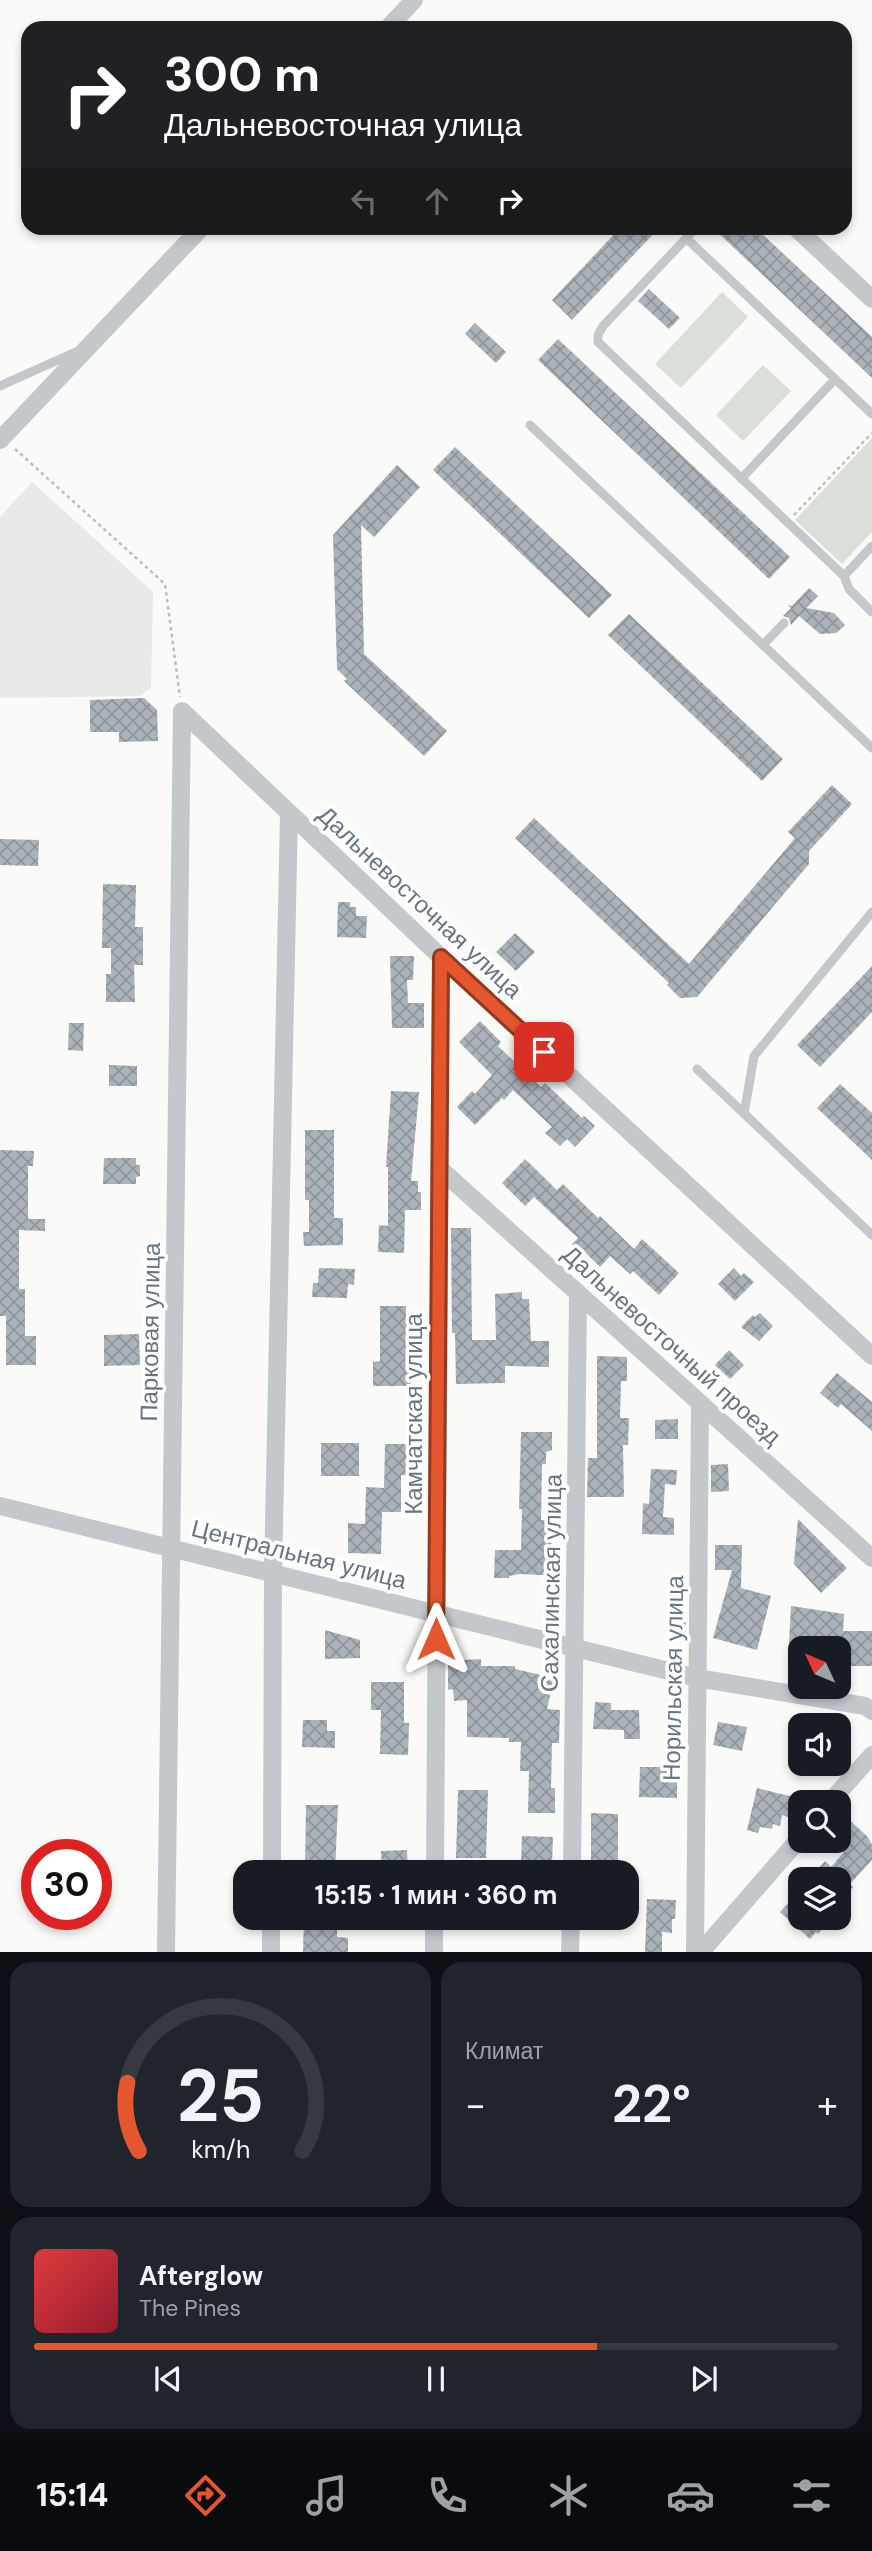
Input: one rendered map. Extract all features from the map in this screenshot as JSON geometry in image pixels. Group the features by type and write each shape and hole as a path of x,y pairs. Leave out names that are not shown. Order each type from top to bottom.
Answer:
{"street":[{"path":"394,21 414,0"},
{"path":"1,439 194,235"},
{"path":"803,235 872,299"},
{"name":"Дальневосточная улица","path":"182,711 441,957 872,1356"},
{"name":"Парковая улица","path":"166,1952 182,711"},
{"path":"272,1860 272,1573 289,813"},
{"name":"Камчатская улица","path":"435,1860 441,957"},
{"name":"Дальневосточный проезд","path":"439,1168 872,1558"},
{"name":"Сахалинская улица","path":"572,1860 578,1294"},
{"name":"Норильская улица","path":"697,1952 701,1405"},
{"name":"Центральная улица","path":"0,1506 697,1678 864,1706 872,1712"},
{"path":"841,1790 872,1755"},
{"path":"697,1952 788,1851"},
{"path":"271,1930 271,1952"},
{"path":"434,1952 435,1930"},
{"path":"570,1952 571,1930"}],"lane":[{"path":"689,235 641,292 603,326 598,342 844,576 849,589 872,612"},
{"path":"686,238 872,414"},
{"path":"0,386 89,347"},
{"path":"741,479 835,379"},
{"path":"530,425 872,748"},
{"path":"844,576 872,546"},
{"path":"764,645 784,623"},
{"path":"744,1114 754,1056 872,912"},
{"path":"696,1069 872,1235"}],"path":[{"path":"787,522 872,433"},
{"path":"1,439 165,584 182,711"}],"shaded area":[{"path":"722,292 748,317 681,388 655,364"},
{"path":"763,365 791,391 743,441 716,415"},
{"path":"872,438 872,532 842,564 795,520"},
{"path":"32,482 153,592 151,688 140,696 0,698 0,517"}],"building":[{"path":"613,235 652,235 572,320 552,300"},
{"path":"720,235 763,235 872,337 872,378"},
{"path":"649,289 680,318 669,329 638,301"},
{"path":"475,323 506,352 496,363 465,334"},
{"path":"558,339 790,557 769,579 538,360"},
{"path":"455,447 612,595 589,618 433,470"},
{"path":"397,465 420,487 374,537 361,525 364,654 447,731 424,756 344,681 347,679 337,669 333,535"},
{"path":"809,588 818,596 806,608 834,613 845,625 836,633 820,634 799,616 791,625 789,618 783,616 791,608 788,605 792,606"},
{"path":"629,614 783,759 762,781 608,635"},
{"path":"144,698 157,710 158,741 119,742 119,732 90,732 90,700"},
{"path":"832,785 852,804 809,851 809,864 697,997 680,998 667,985 669,983 515,838 534,818 689,964 795,838 788,832"},
{"path":"0,839 39,840 38,866 0,865"},
{"path":"103,884 136,885 135,927 143,927 143,965 134,965 135,1002 106,1002 106,974 111,974 111,948 102,948"},
{"path":"338,902 350,902 350,907 356,907 356,916 367,916 366,938 337,937"},
{"path":"515,933 535,952 516,971 496,952"},
{"path":"390,956 414,956 413,980 407,980 408,1003 424,1003 424,1028 392,1028"},
{"path":"872,966 872,1012 820,1067 797,1045"},
{"path":"480,1021 501,1042 498,1046 541,1087 545,1083 582,1118 584,1116 595,1126 575,1147 567,1139 560,1146 545,1133 552,1127 513,1090 475,1125 457,1107 472,1091 475,1094 492,1075 459,1042"},
{"path":"69,1023 84,1023 83,1051 68,1050"},
{"path":"109,1065 137,1066 137,1086 109,1086"},
{"path":"840,1084 872,1113 872,1160 817,1108"},
{"path":"391,1091 419,1092 411,1181 418,1181 421,1210 405,1210 404,1253 378,1252 379,1225 388,1226 386,1167"},
{"path":"305,1130 334,1130 334,1218 343,1218 343,1245 304,1246 303,1232 309,1232 309,1200 305,1200"},
{"path":"0,1150 34,1151 33,1166 28,1166 28,1219 45,1219 45,1231 19,1230 19,1289 25,1289 25,1336 36,1336 36,1365 6,1365 6,1316 0,1316"},
{"path":"104,1158 136,1158 136,1165 140,1165 140,1176 136,1177 136,1184 103,1184"},
{"path":"525,1159 557,1190 563,1184 634,1249 642,1239 679,1273 659,1295 633,1271 630,1274 610,1256 600,1267 585,1252 582,1254 572,1244 578,1238 534,1197 525,1206 502,1183"},
{"path":"451,1228 471,1228 472,1340 496,1340 495,1294 522,1292 522,1299 529,1299 531,1341 549,1341 549,1367 505,1366 505,1383 456,1384 455,1333 452,1333"},
{"path":"319,1268 355,1269 354,1285 348,1284 347,1298 312,1297 313,1283 318,1283"},
{"path":"734,1268 741,1276 744,1273 754,1282 735,1301 718,1284"},
{"path":"380,1306 406,1306 406,1321 416,1321 417,1379 411,1379 411,1386 373,1386 373,1362 380,1361"},
{"path":"760,1313 773,1326 759,1341 741,1327 753,1315 755,1317"},
{"path":"139,1334 140,1365 104,1366 104,1335"},
{"path":"729,1350 744,1365 730,1379 715,1365"},
{"path":"597,1356 627,1357 627,1381 621,1381 620,1418 629,1418 628,1445 623,1445 624,1497 587,1497 588,1458 597,1458"},
{"path":"837,1373 872,1402 872,1431 841,1404 838,1408 820,1393"},
{"path":"678,1419 678,1439 655,1439 655,1420"},
{"path":"521,1432 552,1432 552,1450 546,1452 546,1464 542,1464 541,1520 552,1520 551,1551 561,1551 560,1576 520,1574 509,1578 494,1578 495,1550 521,1550"},
{"path":"321,1443 359,1443 359,1476 321,1476"},
{"path":"385,1444 417,1444 414,1475 401,1475 401,1512 382,1512 381,1554 348,1553 348,1523 365,1524 366,1487 384,1488"},
{"path":"728,1464 729,1491 711,1492 711,1465"},
{"path":"651,1469 677,1470 676,1485 665,1484 663,1517 674,1518 674,1535 642,1534 643,1503 649,1504"},
{"path":"798,1519 847,1568 821,1593 794,1564"},
{"path":"715,1545 742,1545 741,1588 771,1596 757,1650 713,1638 732,1570 715,1570"},
{"path":"791,1606 844,1614 843,1631 872,1631 872,1666 851,1666 851,1636 789,1636"},
{"path":"685,1610 686,1637 667,1633 667,1611"},
{"path":"325,1630 360,1640 360,1658 325,1659"},
{"path":"481,1659 481,1666 515,1666 515,1669 554,1678 547,1709 560,1710 559,1743 552,1743 551,1788 555,1788 555,1813 528,1813 529,1771 520,1771 521,1742 509,1742 509,1738 467,1737 467,1700 454,1701 453,1689 448,1690 448,1661"},
{"path":"371,1682 404,1682 404,1723 409,1723 408,1755 380,1754 381,1710 371,1710"},
{"path":"595,1702 611,1703 611,1710 639,1710 640,1739 624,1739 624,1730 593,1729"},
{"path":"303,1720 327,1720 327,1731 335,1731 335,1748 302,1747"},
{"path":"718,1722 747,1727 742,1751 713,1745"},
{"path":"640,1767 669,1767 669,1776 677,1776 677,1798 639,1797"},
{"path":"757,1788 788,1796 788,1817 782,1815 780,1826 773,1824 772,1829 760,1827 758,1833 747,1830"},
{"path":"458,1790 488,1790 486,1858 456,1858"},
{"path":"306,1805 338,1805 336,1860 305,1860"},
{"path":"591,1813 618,1814 618,1860 591,1860"},
{"path":"851,1821 868,1837 872,1845 872,1860 851,1883 851,1867 831,1867 843,1853 851,1853"},
{"path":"522,1836 553,1837 552,1860 521,1860"},
{"path":"407,1850 407,1860 381,1860 381,1851"},
{"path":"825,1861 831,1867 820,1867"},
{"path":"647,1899 676,1900 672,1933 662,1932 662,1952 645,1952"},
{"path":"788,1903 788,1919 780,1912"},
{"path":"304,1930 337,1930 337,1937 348,1938 348,1952 303,1952"},
{"path":"800,1930 822,1930 818,1934 816,1932 810,1939"}],"route":[{"path":"436,1639 441,957 544,1052"}]}
